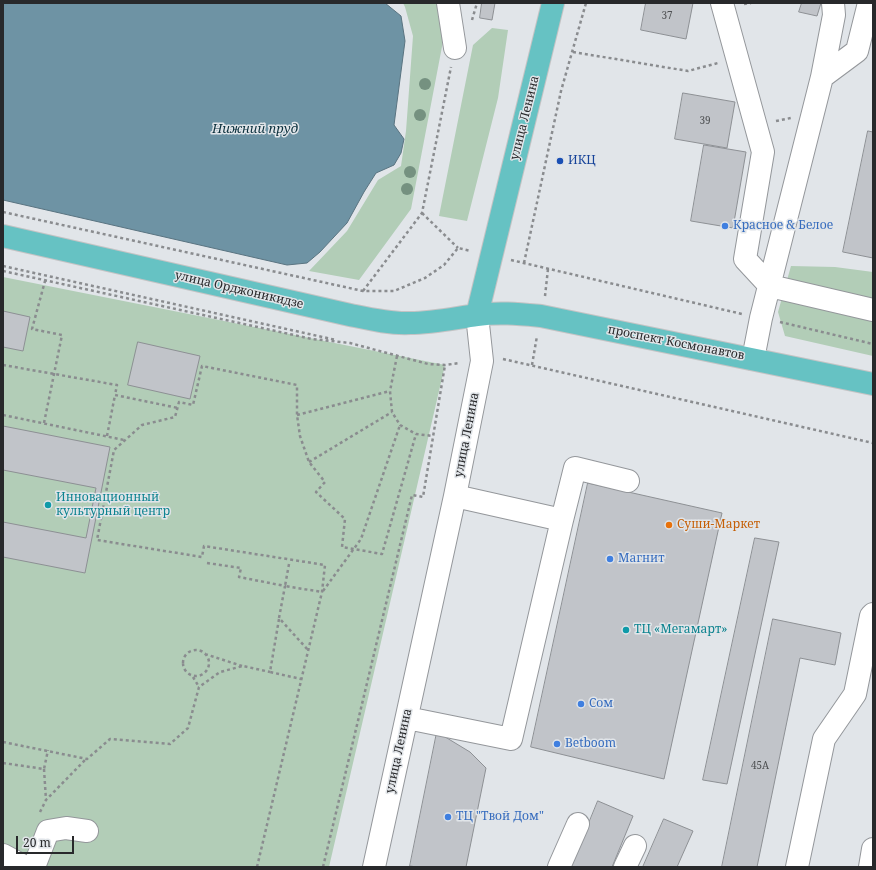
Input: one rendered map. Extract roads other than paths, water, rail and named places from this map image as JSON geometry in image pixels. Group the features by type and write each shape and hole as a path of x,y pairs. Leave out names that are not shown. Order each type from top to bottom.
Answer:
{"main road":[{"name":"улица Ленина","path":"477,315 553,3"},
{"name":"улица Орджоникидзе","path":"3,236 379,321 410,323 443,321 477,315"},
{"name":"проспект Космонавтов","path":"477,315 509,313 541,316 873,384"}],"street":[{"path":"448,3 455,48"},
{"path":"722,3 763,152 745,259 770,286 873,310"},
{"path":"753,359 761,318 822,77 834,15 833,3"},
{"path":"822,77 857,51 869,3"},
{"name":"улица Ленина","path":"378,866 407,718 455,496 482,361 477,315"},
{"path":"407,718 511,739 575,468 628,480"},
{"path":"455,496 562,520"},
{"path":"797,867 824,740 855,694 871,616 873,614"},
{"path":"559,867 578,824"},
{"path":"34,867 48,831 66,828 87,831"},
{"path":"625,867 635,846"},
{"path":"870,867 873,849"},
{"path":"3,855 25,867"}],"water":[{"name":"Нижний пруд","path":"3,3 385,3 401,16 405,41 394,125 404,139 401,153 394,165 376,173 347,223 320,252 307,263 287,265 3,200"}],"place":[{"name":"ИКЦ","path":"560,161"},
{"name":"Красное & Белое","path":"725,226"},
{"name":"Инновационный культурный центр","path":"48,505"},
{"name":"Суши-Маркет","path":"669,525"},
{"name":"Магнит","path":"610,559"},
{"name":"ТЦ «Мегамарт»","path":"626,630"},
{"name":"Сом","path":"581,704"},
{"name":"Betboom","path":"557,744"},
{"name":"ТЦ \"Твой Дом\"","path":"448,817"}]}
